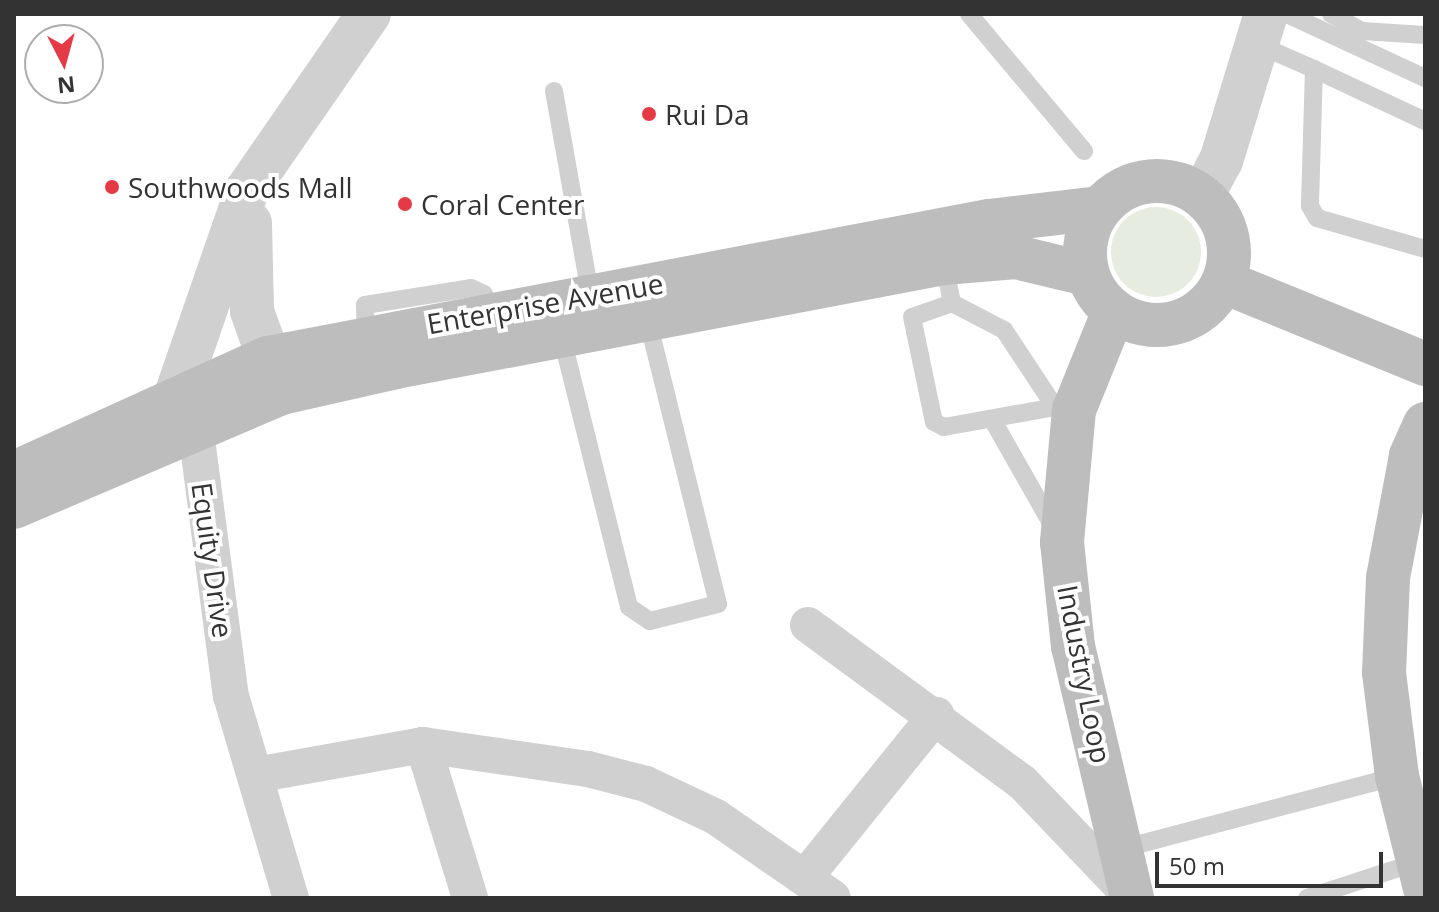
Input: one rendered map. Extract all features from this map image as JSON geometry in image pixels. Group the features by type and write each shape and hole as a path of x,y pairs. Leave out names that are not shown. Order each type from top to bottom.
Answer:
{"main road":[{"path":"1156,180 1202,196 1228,235 1224,282 1185,320 1148,325 1114,311 1087,274 1086,233 1099,208 1124,188 1156,180"},
{"name":"Enterprise Avenue","path":"14,473 274,376 366,336 989,221 1099,208"},
{"name":"Enterprise Avenue","path":"274,376 561,334 647,318 948,283 1016,257 1087,274"},
{"path":"1224,282 1425,364"},
{"name":"Industry Loop","path":"1114,311 1065,408 1062,542 1073,646 1132,897"},
{"name":"Enterprise Avenue","path":"14,507 186,410"},
{"path":"1421,875 1397,776 1384,673 1388,578 1411,456 1425,424"}],"street":[{"path":"186,410 258,173 369,14"},
{"path":"1202,196 1271,24"},
{"path":"258,173 246,257 274,376"},
{"name":"Equity Drive","path":"186,410 231,696 291,898"},
{"path":"808,625 936,715 1022,782 1132,897"},
{"path":"255,775 423,745 503,752 646,784 716,817 820,886 936,715"},
{"path":"423,745 470,898"}],"lane":[{"path":"969,14 1084,151"},
{"path":"1331,14 1362,31 1425,35"},
{"path":"1271,24 1314,69 1425,121"},
{"path":"1271,24 1425,78"},
{"path":"1314,69 1310,206 1317,218 1425,249"},
{"path":"554,91 590,294"},
{"path":"948,283 1004,330 1065,408 992,419 934,422 912,317 948,283"},
{"path":"561,334 629,607 650,621 718,604 647,318"},
{"path":"992,419 1062,542"},
{"path":"1121,849 1397,776"},
{"path":"1307,898 1421,875"}],"shaded area":[{"path":"1156,207 1173,210 1188,220 1198,235 1201,252 1198,269 1188,284 1173,294 1156,297 1139,294 1124,284 1114,269 1111,252 1114,235 1124,220 1139,210"}],"place":[{"name":"Rui Da","path":"649,114"},
{"name":"Southwoods Mall","path":"112,187"},
{"name":"Coral Center","path":"405,204"}]}
